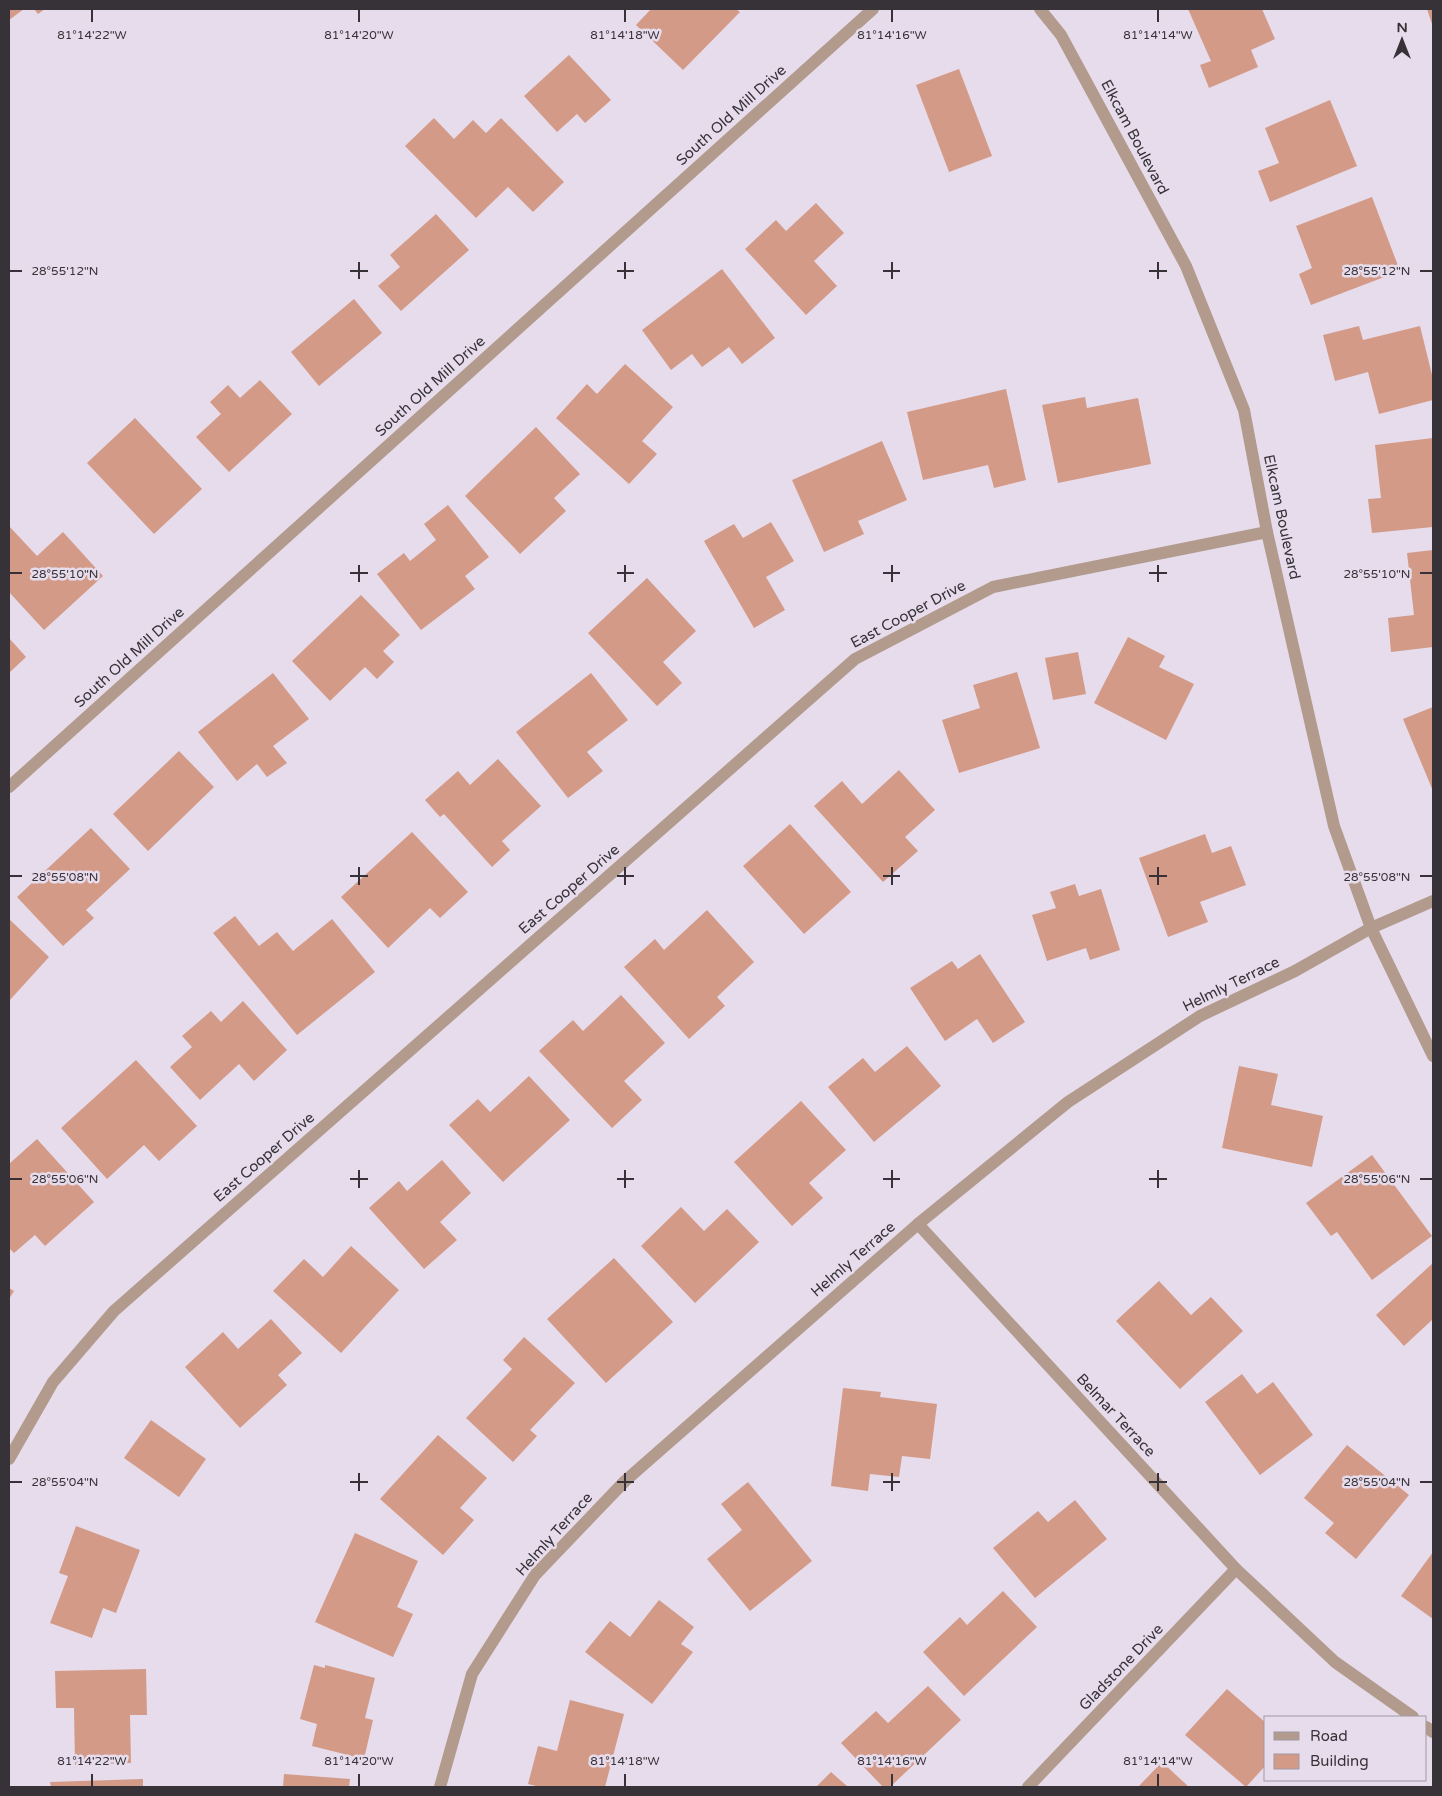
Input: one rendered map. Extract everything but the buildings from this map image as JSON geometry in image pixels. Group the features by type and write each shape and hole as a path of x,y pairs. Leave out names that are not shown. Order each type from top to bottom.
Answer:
{"street":[{"name":"South Old Mill Drive","path":"9,787 874,9"},
{"name":"Elkcam Boulevard","path":"1040,9 1061,34 1186,266 1244,410 1267,532 1334,826 1371,928 1433,1056"},
{"name":"East Cooper Drive","path":"9,1459 53,1382 114,1310 855,659 993,587 1267,532"},
{"name":"Helmly Terrace","path":"440,1787 472,1674 535,1575 625,1481 918,1224 1068,1102 1200,1016 1295,971 1371,928 1433,901"},
{"name":"Belmar Terrace","path":"918,1224 1236,1570 1335,1662 1411,1716"},
{"name":"Gladstone Drive","path":"1028,1787 1236,1570"}]}
